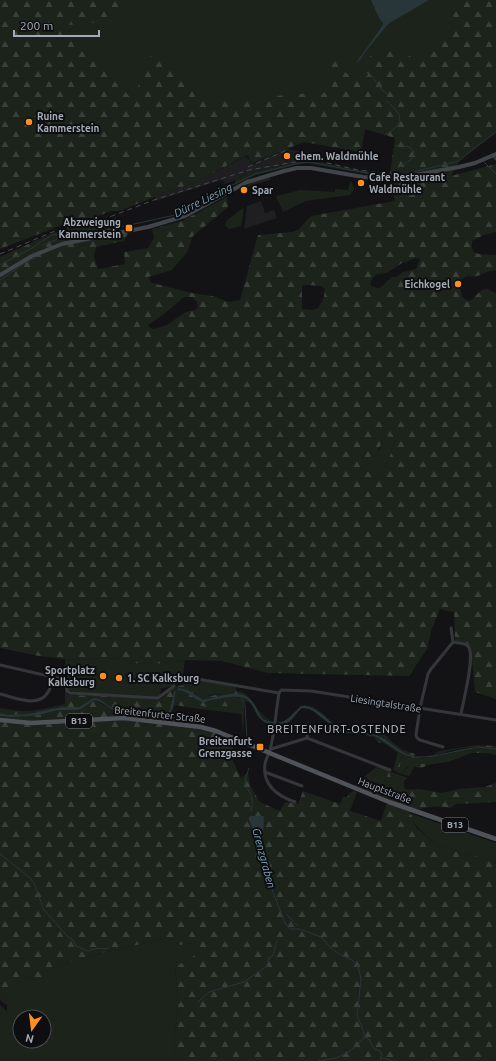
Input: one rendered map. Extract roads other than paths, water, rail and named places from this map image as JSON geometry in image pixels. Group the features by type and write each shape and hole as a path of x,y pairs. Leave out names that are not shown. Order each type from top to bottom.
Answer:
{"main road":[{"path":"0,275 32,256 62,244 148,227 185,216 248,182 284,171 297,168 311,168 384,179 455,168 495,156"},
{"name":"Breitenfurter Straße","path":"0,720 31,723 131,718 201,726 243,743"},
{"name":"Hauptstraße","path":"243,743 270,751 389,802 496,839"}],"street":[{"path":"443,746 417,738 416,735 420,708 431,669 453,642 451,628"},
{"path":"453,642 466,645 470,649 470,674 463,697 461,714"},
{"path":"0,665 66,680 67,692 73,694 158,698 174,686"},
{"path":"0,694 29,701 37,701 44,698 48,693 53,677"},
{"path":"197,679 278,694 274,727 270,751 265,764 265,772 268,783 273,790 283,798 295,802"},
{"name":"Liesingtalstraße","path":"278,694 281,690 311,691 496,720"},
{"path":"307,738 308,724"},
{"path":"270,751 307,738 390,770"},
{"path":"265,772 302,786"}],"waterway":[{"path":"370,74 388,95"},
{"path":"385,135 396,127 400,119 397,111 387,101"},
{"name":"Dürre Liesing","path":"0,265 32,248 53,234 71,238 175,215 193,208 216,193 255,174 299,163 310,162 372,174 404,174 459,161 496,132"},
{"path":"396,146 407,146 414,153 412,159 398,168"},
{"path":"484,162 496,174"},
{"path":"43,245 63,237"},
{"path":"0,280 35,258"},
{"name":"Grenzgraben","path":"242,699 245,705 247,739"},
{"path":"477,747 496,749"},
{"name":"Grenzgraben","path":"249,768 245,785 252,797 251,811"},
{"name":"Grenzgraben","path":"258,840 263,844 266,874 285,923 290,929 300,929 321,937 332,949 352,960 358,966 361,979 357,1016 365,1037 369,1039 374,1049 380,1051 382,1055 380,1061"},
{"path":"0,854 28,876 34,883 44,910 68,937 73,940 76,946 88,951 98,948 107,949 109,947"},
{"path":"287,915 297,925"},
{"path":"198,1002 209,992 244,982 267,966 269,958 273,955 277,941"},
{"path":"318,1061 336,1058 349,1052 365,1037"},
{"path":"382,1058 393,1061"}],"railway":[{"path":"248,167 287,150"},
{"path":"0,254 55,231 104,219 154,200 249,170 307,160 319,161 358,170 383,173"}],"place":[{"name":"Ruine Kammerstein","path":"29,122"},
{"name":"ehem. Waldmühle","path":"287,156"},
{"name":"Cafe Restaurant Waldmühle","path":"361,183"},
{"name":"Spar","path":"244,190"},
{"name":"Abzweigung Kammerstein","path":"129,228"},
{"name":"Eichkogel","path":"458,284"},
{"name":"Sportplatz Kalksburg","path":"103,676"},
{"name":"1. SC Kalksburg","path":"119,678"},
{"name":"Breitenfurt Grenzgasse","path":"260,747"}],"district":[{"name":"BREITENFURT-OSTENDE","path":"337,729"}]}
